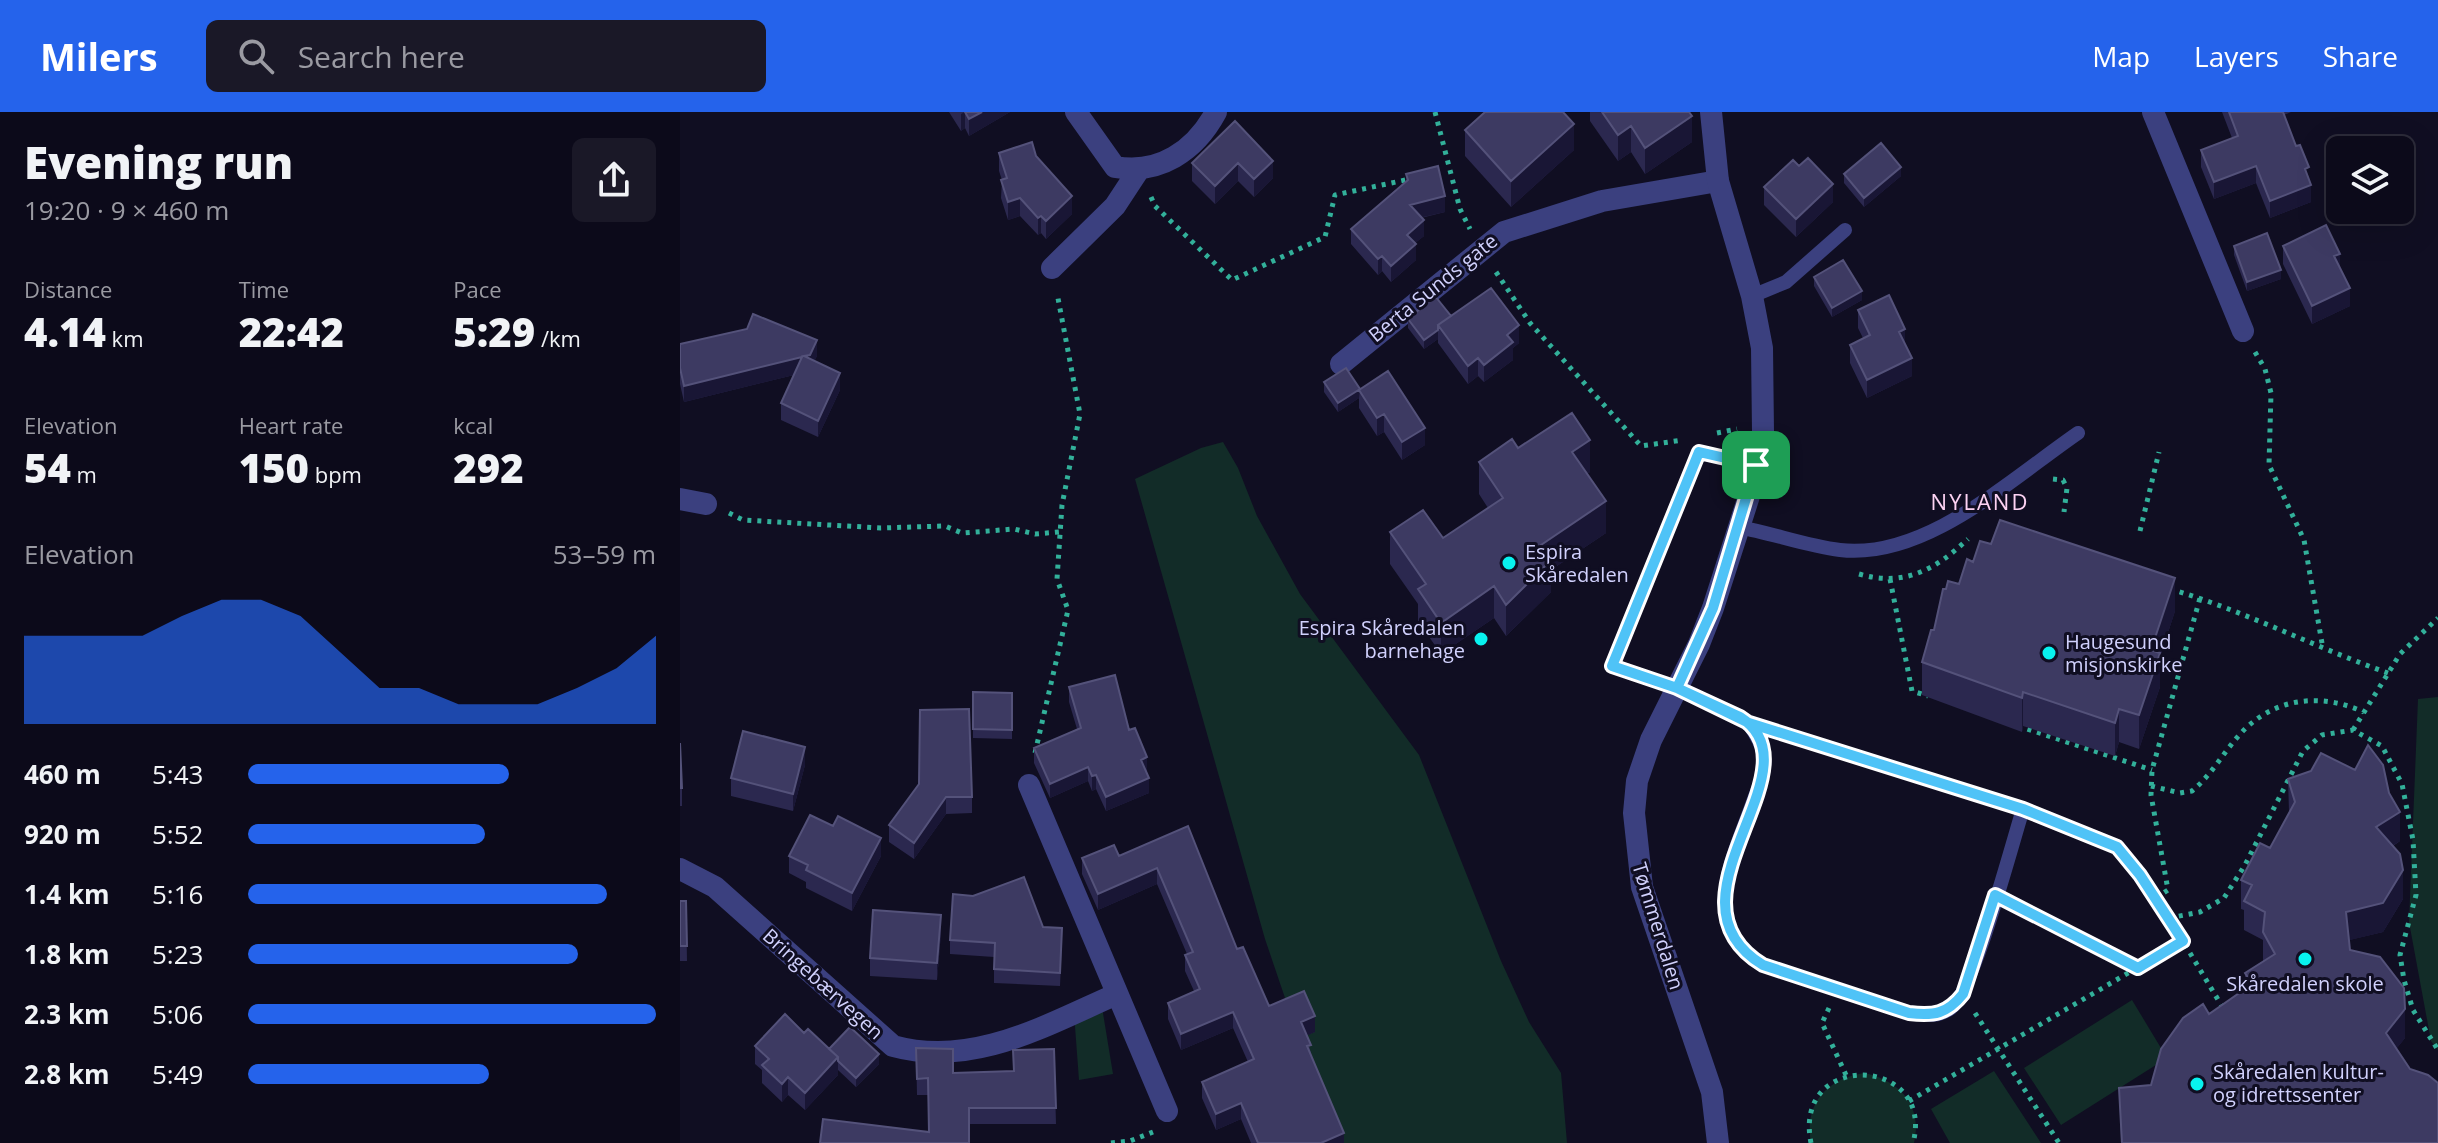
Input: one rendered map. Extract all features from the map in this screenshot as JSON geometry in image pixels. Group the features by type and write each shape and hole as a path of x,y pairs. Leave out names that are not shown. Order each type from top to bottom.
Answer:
{"street":[{"path":"1076,112 1115,167 1138,171 1171,159 1198,138 1216,112"},
{"name":"Tømmerdalen","path":"1711,112 1718,181 1752,296 1762,348 1763,432 1738,527 1704,632 1651,740 1637,781 1634,813 1635,851 1646,900 1712,1092 1718,1143"},
{"path":"2153,112 2243,331"},
{"path":"1052,268 1115,206 1138,171"},
{"name":"Berta Sunds gate","path":"1341,364 1504,232 1602,201 1718,181"},
{"path":"680,499 706,504"},
{"path":"1029,785 1167,1111"},
{"name":"Bringebærvegen","path":"680,869 715,887 893,1046 917,1052 945,1053 984,1048 1117,994"}],"lane":[{"path":"1752,296 1786,282 1845,230"},
{"path":"1738,527 1841,550 1875,550 1922,538 1961,516 2078,433"},
{"path":"1749,723 1765,755 1762,775 1728,875 1723,900 1725,920 1732,939 1745,954 1763,965 1909,1013 1934,1016 1952,1007 1963,994 2023,809 1749,723 1677,688 1612,666 1699,452 1756,465"}],"path":[{"path":"1435,112 1460,209 1480,249 1530,323 1641,446 1687,439"},
{"path":"1155,206 1232,280 1325,237 1335,195 1420,177"},
{"path":"1029,785 1046,695 1068,610 1057,579 1059,532 1080,414 1052,268"},
{"path":"2243,331 2265,369 2271,393 2269,465 2304,540 2324,650"},
{"path":"1712,434 1737,429"},
{"path":"2140,531 2159,452"},
{"path":"706,504 743,520 881,528 945,526 962,533 1014,529 1035,534 1059,532"},
{"path":"1890,579 1912,691 1934,698"},
{"path":"2157,586 2200,598 2388,673"},
{"path":"2156,898 2168,890 2151,786 2152,770 2200,598"},
{"path":"2353,730 2400,654 2438,618"},
{"path":"2151,786 2180,793 2192,791 2246,728 2278,708 2329,699 2364,712"},
{"path":"2007,722 2152,770"},
{"path":"2169,918 2200,912 2224,898 2245,865 2303,751 2322,735 2353,730 2382,746 2402,784 2413,840 2416,895 2400,955 2413,1010 2438,1050"},
{"path":"2023,809 2117,847 2156,898 2228,1016"},
{"path":"1995,895 2138,968"},
{"path":"1909,1101 2183,941"},
{"path":"1839,990 1822,1023 1846,1076"},
{"path":"1963,994 2059,1143"},
{"path":"1811,1143 1810,1111 1818,1096 1846,1076 1882,1077 1909,1101 1916,1132 1913,1143"},
{"path":"1111,1143 1152,1133 1165,1123 1167,1111"}],"green space":[{"path":"1223,442 1238,468 1257,516 1300,594 1419,755 1501,961 1529,1022 1561,1073 1567,1143 1329,1143 1319,1098 1265,939 1135,479 1201,448"},
{"path":"2438,697 2438,1050 2431,1041 2409,922 2418,699"},
{"path":"2132,1000 2167,1058 2061,1125 2024,1068"},
{"path":"1101,1001 1113,1074 1079,1080 1074,1013"},
{"path":"1994,1071 2041,1143 1950,1143 1931,1109"},
{"path":"1864,1073 1888,1082 1906,1096 1915,1117 1914,1143 1811,1143 1811,1116 1821,1096 1839,1081"}],"building":[{"path":"965,112 982,112 969,119"},
{"path":"1485,112 1563,112 1574,124 1511,181 1465,130"},
{"path":"1602,112 1689,112 1692,116 1645,148 1631,126 1618,135"},
{"path":"2229,112 2283,112 2296,146 2300,145 2309,167 2305,169 2311,185 2270,201 2256,166 2214,182 2201,150 2238,136"},
{"path":"1235,121 1273,161 1254,179 1238,163 1215,186 1192,163"},
{"path":"1032,142 1036,156 1072,196 1046,221 1041,216 1038,218 1020,198 1008,202 1001,180 1007,178 999,153"},
{"path":"1881,143 1901,167 1864,198 1844,174"},
{"path":"1808,158 1833,184 1796,219 1764,187 1793,160 1799,166"},
{"path":"1438,166 1445,196 1410,205 1424,220 1407,235 1416,244 1391,266 1382,256 1378,259 1351,229 1408,180 1406,174"},
{"path":"2326,225 2340,254 2334,256 2350,288 2312,306 2283,246"},
{"path":"2267,233 2281,270 2247,282 2234,246"},
{"path":"1843,260 1862,291 1832,308 1814,277"},
{"path":"1491,288 1519,325 1507,335 1513,342 1484,365 1478,358 1468,366 1438,325"},
{"path":"1889,295 1905,329 1899,332 1912,358 1867,380 1850,345 1870,335 1858,310"},
{"path":"1435,296 1451,316 1424,340 1408,319"},
{"path":"753,314 817,340 810,355 804,356 840,373 818,421 781,403 802,357 684,386 680,344 747,329"},
{"path":"1346,368 1360,389 1338,403 1324,382"},
{"path":"1388,371 1425,428 1402,442 1384,414 1377,418 1359,390"},
{"path":"1572,413 1590,440 1572,452 1606,501 1541,545 1551,560 1506,605 1494,586 1441,623 1418,589 1426,584 1390,532 1423,510 1443,538 1503,498 1479,462 1512,439 1518,448"},
{"name":"Haugesund misjonskirke","path":"2000,520 2175,578 2151,650 2160,653 2139,715 2119,709 2115,723 2023,692 2022,698 1922,662 1931,630 1934,630 1943,589 1946,589 1948,581 1959,584 1967,559 1973,562 1980,541 1991,544"},
{"path":"1115,675 1129,730 1135,728 1147,757 1141,760 1149,778 1106,797 1096,775 1092,776 1088,767 1050,784 1034,748 1081,728 1069,687"},
{"path":"973,692 1012,693 1012,730 973,729"},
{"path":"969,709 972,797 946,797 914,843 889,825 919,784 920,710"},
{"path":"743,731 805,747 793,794 731,778"},
{"path":"680,743 682,788 680,788"},
{"path":"2368,745 2383,765 2389,793 2400,812 2376,827 2400,854 2403,870 2383,903 2346,912 2350,950 2380,957 2404,988 2405,1009 2386,1033 2410,1069 2428,1075 2438,1083 2438,1143 2122,1143 2119,1088 2151,1085 2161,1049 2183,1018 2203,1004 2209,1014 2252,984 2245,973 2275,954 2263,932 2265,912 2244,901 2252,885 2241,880 2260,843 2270,848 2295,802 2288,779 2311,771 2321,753 2355,770"},
{"path":"810,815 833,826 838,816 881,838 852,893 806,870 808,865 789,856"},
{"path":"1188,826 1237,949 1243,947 1269,1006 1304,991 1315,1016 1301,1022 1311,1045 1307,1046 1344,1133 1321,1143 1258,1143 1241,1103 1216,1114 1202,1082 1254,1059 1233,1012 1181,1034 1168,1003 1200,989 1185,955 1193,952 1157,868 1098,894 1082,858 1114,845 1119,856"},
{"path":"1024,877 1043,927 1062,928 1060,973 994,969 995,943 950,940 953,894 973,896"},
{"path":"680,901 686,901 687,946 680,946"},
{"path":"873,910 941,915 937,963 870,958"},
{"path":"785,1014 804,1033 808,1029 838,1057 805,1093 788,1077 782,1084 762,1065 769,1059 755,1046"},
{"path":"850,1027 879,1054 856,1078 829,1049"},
{"path":"916,1048 953,1049 953,1073 1014,1071 1013,1050 1054,1049 1056,1108 969,1108 969,1143 820,1143 823,1119 929,1132 928,1078 917,1079"}],"place":[{"name":"Espira Skåredalen","path":"1509,563"},
{"name":"Espira Skåredalen barnehage","path":"1481,639"},
{"name":"Haugesund misjonskirke","path":"2049,653"},
{"name":"Skåredalen skole","path":"2305,959"},
{"name":"Skåredalen kultur- og idrettssenter","path":"2197,1084"}],"district":[{"name":"NYLAND","path":"1980,502"}],"route":[{"path":"1756,465 1699,452 1612,666 1677,688 1740,717 1749,723 1765,755 1762,775 1728,875 1723,900 1725,920 1732,939 1745,954 1763,965 1909,1013 1934,1016 1952,1007 1963,994 1995,895 2138,968 2183,941 2140,875 2117,847 2023,809 1749,723 1677,688 1713,608 1756,465"}]}
